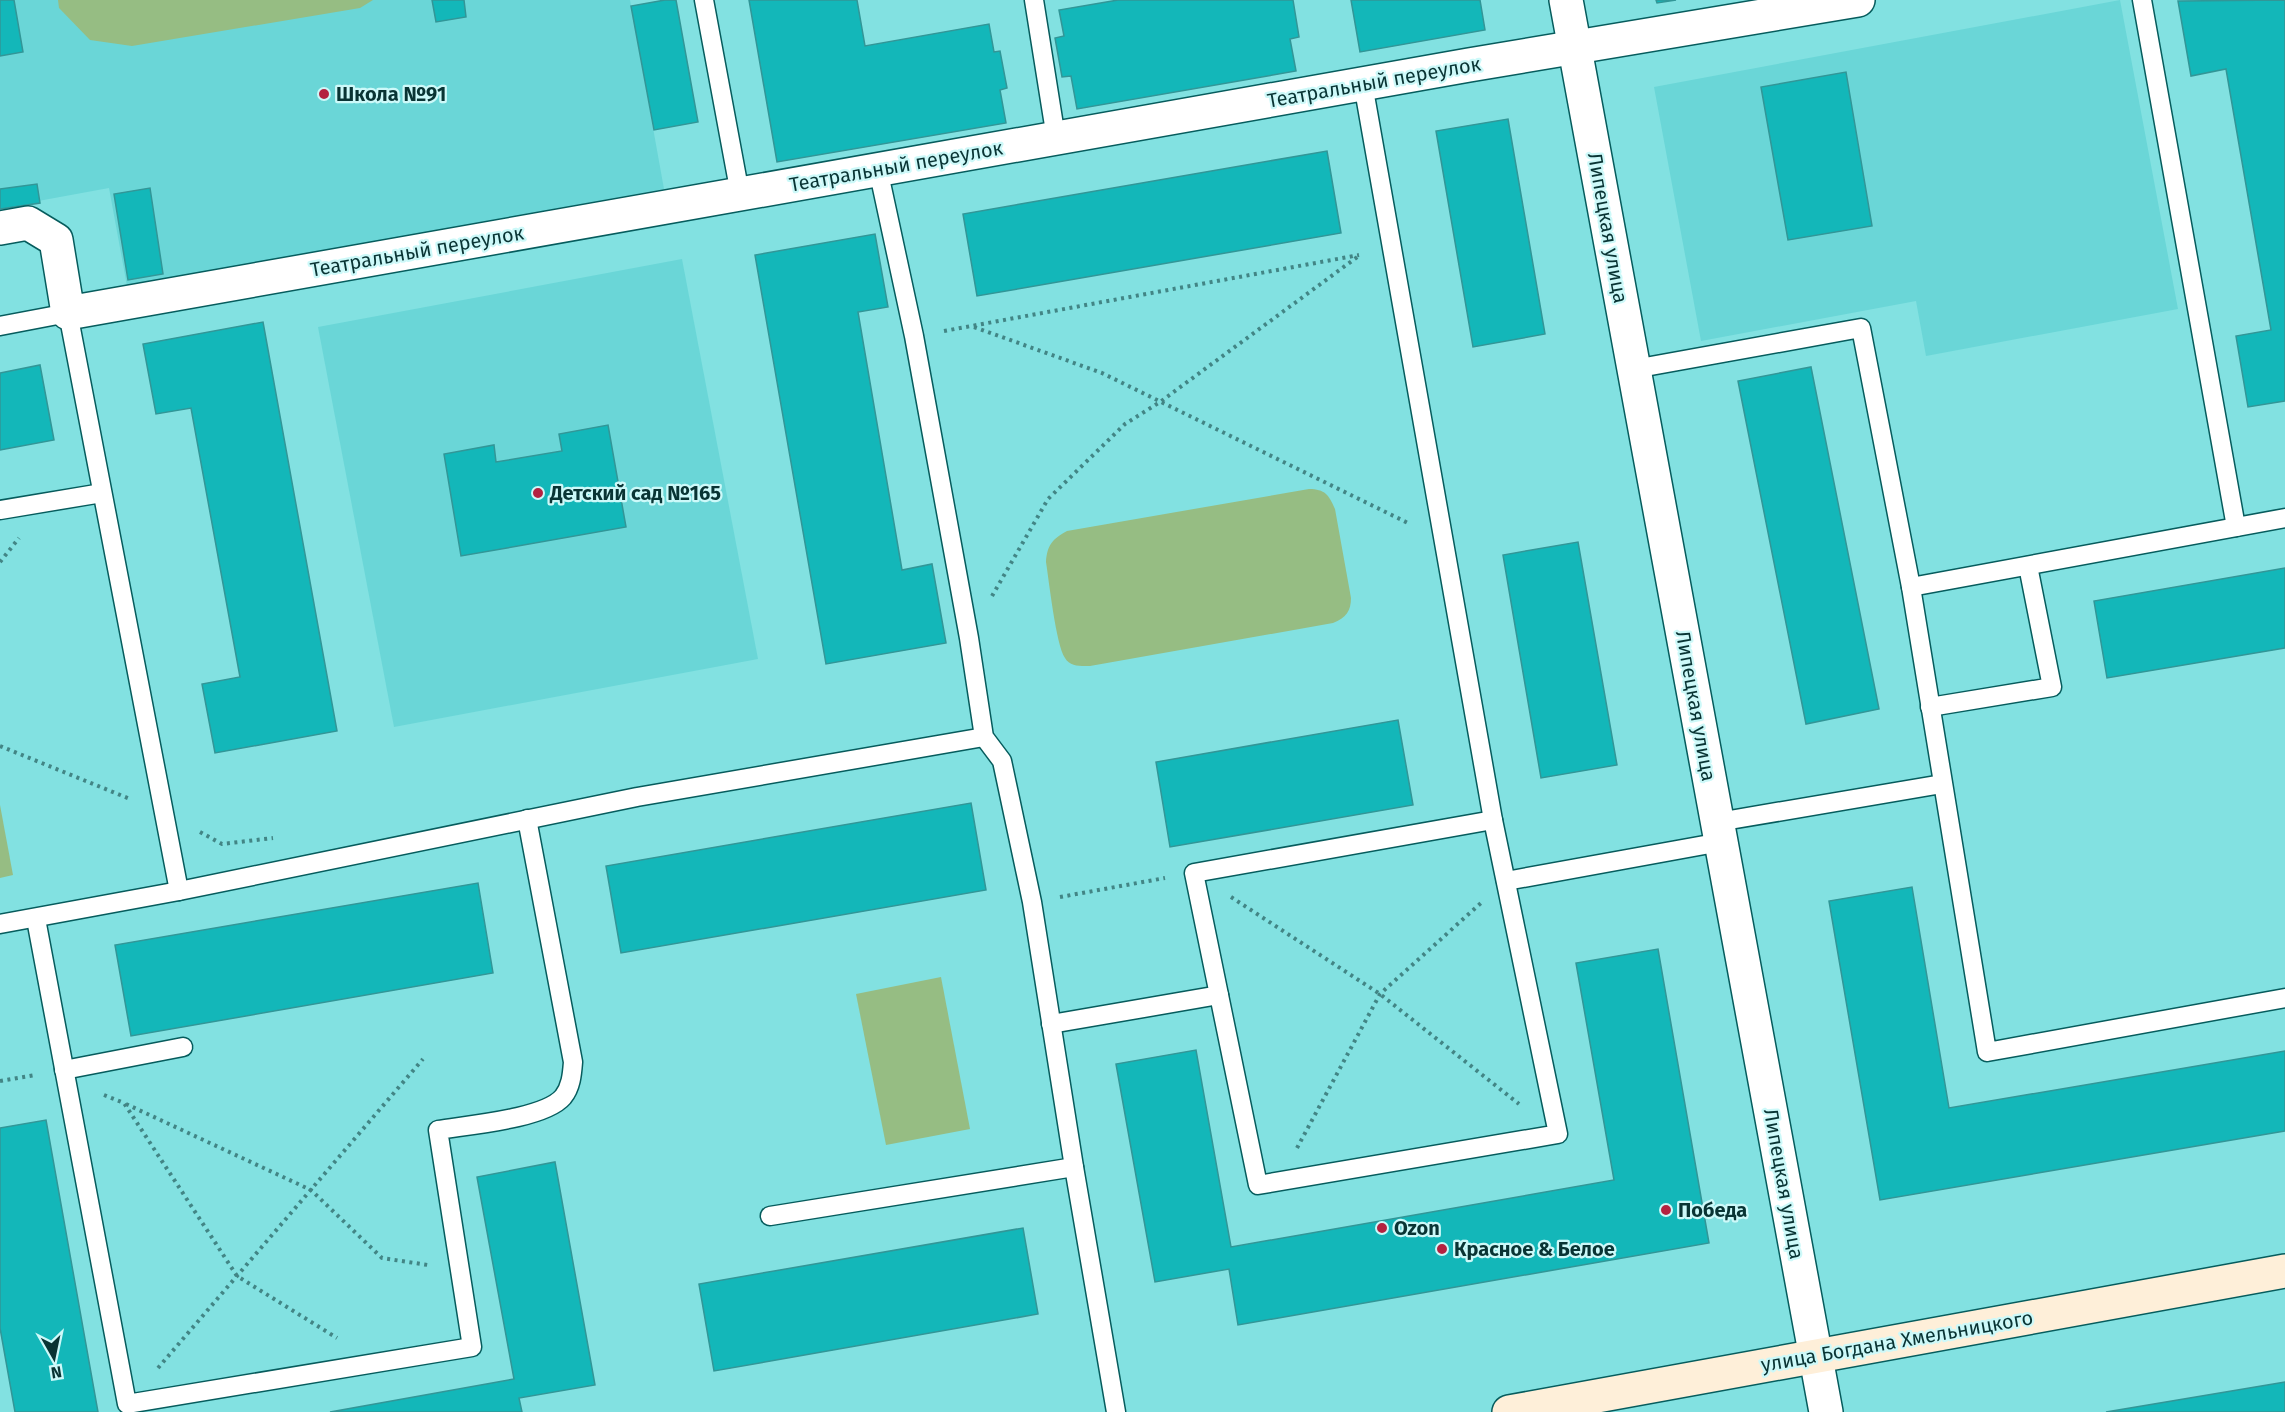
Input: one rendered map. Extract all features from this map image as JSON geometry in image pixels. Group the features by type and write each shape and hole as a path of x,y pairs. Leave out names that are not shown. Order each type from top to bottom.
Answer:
{"main road":[{"name":"улица Богдана Хмельницкого","path":"1509,1412 2285,1271"}],"street":[{"name":"Липецкая улица","path":"1566,0 1826,1412"},
{"name":"Театральный переулок","path":"68,313 1363,84 1858,0"},
{"path":"0,228 28,223 56,240 68,313"}],"lane":[{"path":"704,0 740,194"},
{"path":"1034,0 1056,138"},
{"path":"2142,0 2236,527"},
{"path":"1363,84 1493,820 1558,1134 1258,1185 1194,873 1493,820"},
{"path":"878,169 914,336 969,638 984,737 1002,761 1032,902 1116,1412"},
{"path":"0,326 68,313 179,891"},
{"path":"1634,369 1861,328 1911,586 1987,1052 2285,998"},
{"path":"0,510 102,493"},
{"path":"1911,586 2285,518"},
{"path":"1930,707 2052,687 2028,566"},
{"path":"0,924 179,891 637,796 984,737"},
{"path":"1506,881 1942,784"},
{"path":"36,919 126,1404 472,1347 438,1130 539,1112 563,1097 572,1081 573,1062 527,819"},
{"path":"1051,1024 1219,995"},
{"path":"65,1075 183,1047"},
{"path":"770,1216 1074,1167"}],"path":[{"path":"914,336 974,327 1392,249"},
{"path":"969,638 1048,498 1125,424 1160,402 1360,255"},
{"path":"974,327 1102,373 1444,540"},
{"path":"0,746 164,813 222,844 282,837"},
{"path":"1032,902 1194,873 1380,994 1558,1134"},
{"path":"1278,1182 1380,994 1506,881"},
{"path":"126,1404 423,1059"},
{"path":"65,1075 311,1190 382,1258 459,1269"},
{"path":"124,1103 237,1276 376,1362"}],"shaded area":[{"name":"Школа №91","path":"0,0 630,0 664,189 127,286 109,188 0,208"},
{"path":"2120,0 2178,309 1926,356 1916,301 1701,341 1654,87"},
{"name":"Детский сад №165","path":"682,259 758,659 394,727 318,327"}],"green space":[{"path":"58,0 373,0 360,8 132,46 90,40 59,8"},
{"path":"1309,489 1319,490 1326,494 1335,509 1351,598 1349,610 1341,619 1333,623 1090,666 1079,666 1067,661 1056,627 1046,562 1051,544 1062,534 1067,531"},
{"path":"0,805 13,875 0,878"},
{"path":"941,977 970,1129 886,1145 856,994"}],"building":[{"path":"0,0 14,0 23,52 0,56"},
{"path":"432,0 464,0 466,17 436,22"},
{"path":"676,0 698,122 654,130 631,6"},
{"path":"749,0 857,0 865,46 989,24 994,52 1000,51 1007,88 1000,90 1006,123 777,162"},
{"path":"1118,0 1293,0 1299,37 1290,39 1296,71 1077,109 1071,76 1062,77 1055,38 1064,36 1059,10"},
{"path":"1351,0 1480,0 1485,30 1360,52"},
{"path":"1656,0 1676,0 1657,3"},
{"path":"2285,0 2285,401 2248,407 2236,336 2271,330 2226,69 2191,76 2178,1"},
{"path":"1846,72 1872,226 1788,240 1761,87"},
{"path":"1508,119 1545,334 1473,347 1436,131"},
{"path":"1327,151 1341,233 977,296 963,214"},
{"path":"37,184 40,203 0,209 0,189"},
{"path":"150,188 163,274 128,280 114,194"},
{"path":"875,234 888,307 858,312 902,570 932,564 946,643 826,664 755,255"},
{"path":"263,322 337,731 215,753 202,684 240,677 191,408 156,414 143,344"},
{"path":"40,365 54,440 0,450 0,373"},
{"path":"1811,367 1879,709 1806,724 1738,381"},
{"path":"608,425 626,527 461,556 444,454 494,445 496,462 562,451 559,434"},
{"path":"1578,542 1617,765 1541,778 1503,555"},
{"path":"2285,568 2285,648 2107,678 2094,601"},
{"path":"1398,720 1413,805 1170,847 1156,762"},
{"path":"971,803 986,890 621,953 606,866"},
{"path":"478,883 493,973 131,1036 115,945"},
{"path":"1912,887 1949,1108 2285,1051 2285,1131 1880,1200 1829,901"},
{"path":"1658,949 1709,1243 1238,1325 1229,1269 1155,1282 1116,1064 1196,1050 1231,1247 1614,1180 1576,963"},
{"path":"46,1120 98,1412 15,1412 0,1328 0,1128"},
{"path":"555,1162 595,1385 519,1398 522,1412 330,1412 514,1379 477,1177"},
{"path":"1023,1228 1038,1314 714,1371 699,1284"},
{"path":"2285,1382 2285,1412 2106,1412"}],"place":[{"name":"Школа №91","path":"324,94"},
{"name":"Детский сад №165","path":"538,493"},
{"name":"Победа","path":"1666,1210"},
{"name":"Ozon","path":"1382,1228"},
{"name":"Красное & Белое","path":"1442,1249"}]}
